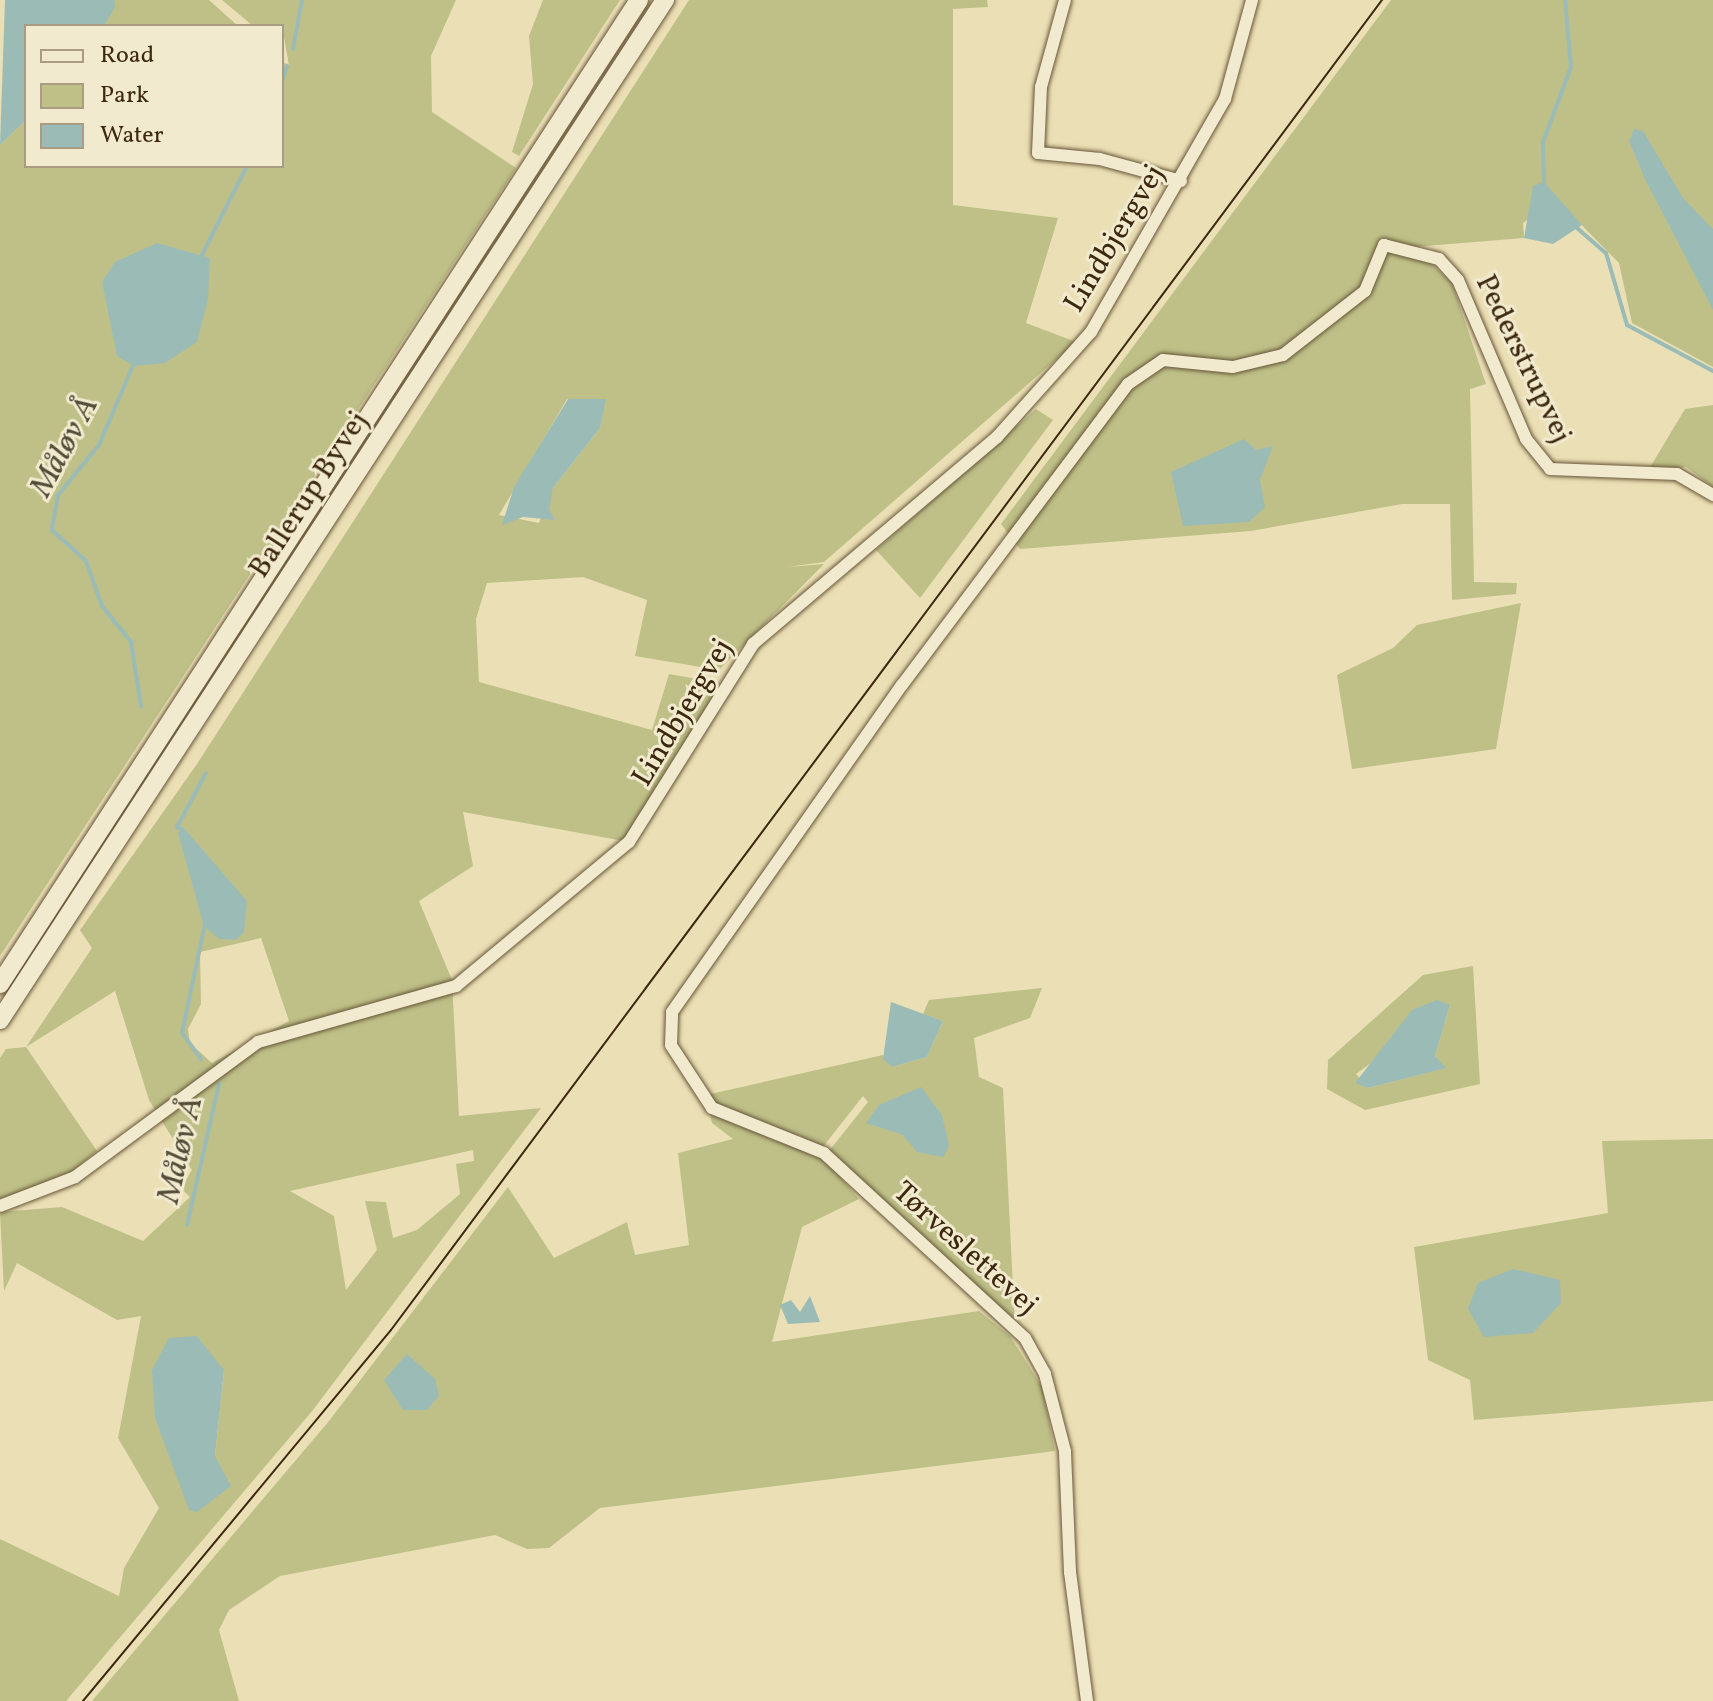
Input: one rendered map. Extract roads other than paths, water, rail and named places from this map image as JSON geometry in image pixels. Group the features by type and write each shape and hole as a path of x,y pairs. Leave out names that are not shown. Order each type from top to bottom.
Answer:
{"main road":[{"name":"Ballerup Byvej","path":"0,984 639,0"},
{"name":"Ballerup Byvej","path":"0,1020 665,0"}],"street":[{"path":"1065,0 1041,87 1038,153 1100,159 1181,181"},
{"name":"Lindbjergvej","path":"0,1206 75,1177 258,1042 456,986 629,842 753,644 1047,387 1120,288 1225,99 1252,0"},
{"name":"Pederstrupvej","path":"667,1030 819,800 1128,384 1163,360 1233,367 1283,355 1365,291 1384,245 1439,259 1458,280 1526,439 1550,469 1665,472 1693,479 1713,495"},
{"name":"Tørveslettevej","path":"667,1030 712,1108 824,1153 1025,1338 1045,1374 1065,1451 1070,1572 1087,1701"}],"water":[{"path":"5,0 114,0 115,7 105,24 24,24 24,122 0,145"},
{"path":"1634,129 1643,131 1683,198 1713,229 1713,310 1645,179 1629,141"},
{"path":"1544,182 1582,225 1553,244 1524,238 1533,186"},
{"path":"157,243 210,258 208,299 197,342 165,363 134,366 117,356 102,282 115,262"},
{"path":"568,399 606,399 600,428 553,488 549,509 555,520 523,517 502,525 514,487"},
{"path":"1244,439 1256,450 1273,446 1260,480 1265,507 1249,522 1183,526 1171,472"},
{"path":"183,827 247,901 244,932 236,940 219,939 204,926 178,833"},
{"path":"1437,1000 1450,1005 1435,1056 1446,1068 1368,1088 1355,1083 1412,1010"},
{"path":"891,1002 943,1021 927,1057 892,1067 883,1059"},
{"path":"921,1087 942,1115 949,1146 943,1157 917,1152 903,1135 866,1123 879,1105"},
{"path":"1513,1269 1560,1280 1561,1303 1533,1333 1484,1337 1468,1309 1478,1283"},
{"path":"810,1296 820,1322 788,1324 780,1305 791,1300 800,1312"},
{"path":"197,1336 224,1370 215,1456 231,1486 197,1512 189,1510 155,1418 152,1370 169,1338"},
{"path":"407,1354 435,1379 439,1396 427,1410 403,1410 384,1380"}],"waterway":[{"name":"Måløv Å","path":"293,49 302,0"},
{"path":"1544,184 1543,142 1571,67 1565,0"},
{"name":"Måløv Å","path":"284,76 287,66"},
{"name":"Måløv Å","path":"200,259 246,168"},
{"path":"1577,228 1606,253 1627,325 1713,371"},
{"name":"Måløv Å","path":"135,361 99,445 58,495 52,530 86,561 102,606 131,642 141,706"},
{"name":"Måløv Å","path":"183,830 177,827 206,773"},
{"name":"Måløv Å","path":"201,1059 182,1033 205,924"},
{"name":"Måløv Å","path":"187,1225 219,1084"}],"tram line":[{"path":"83,1701 391,1330 1382,0"}]}
